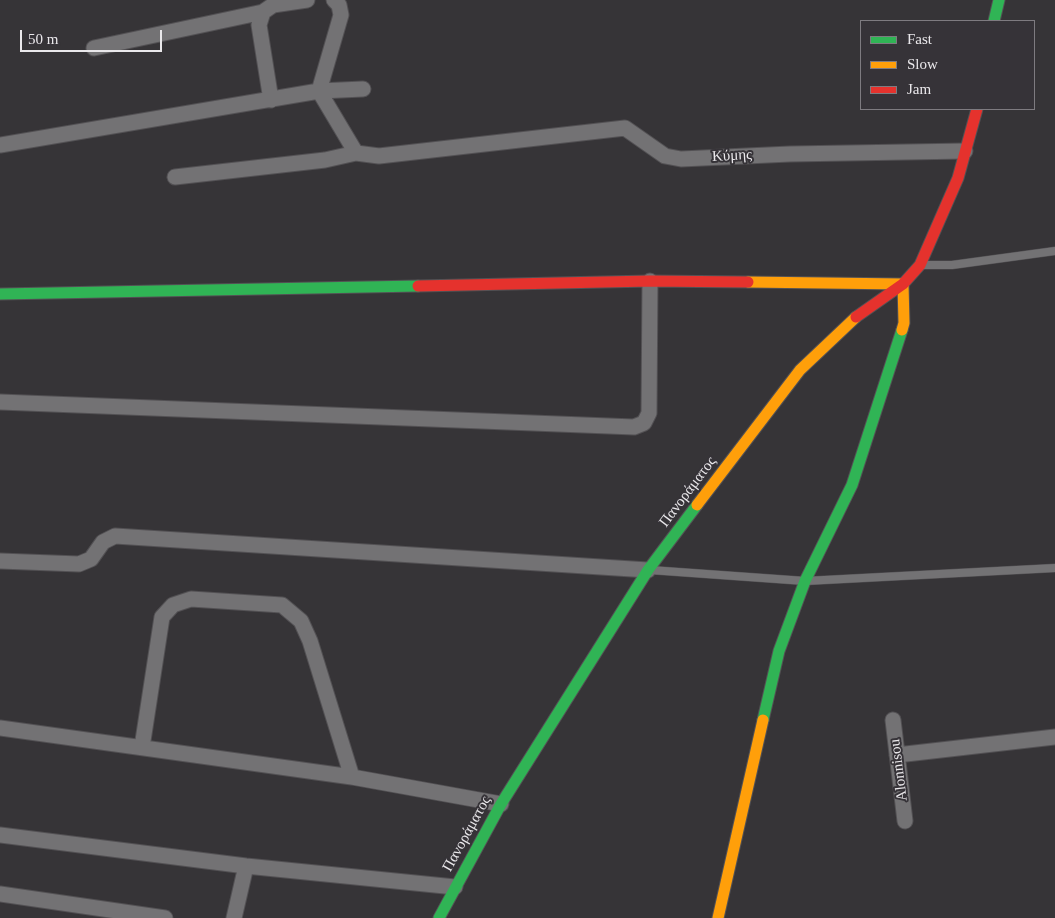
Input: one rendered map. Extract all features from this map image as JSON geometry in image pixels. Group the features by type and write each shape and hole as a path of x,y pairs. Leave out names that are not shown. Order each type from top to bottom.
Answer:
{"street":[{"path":"94,48 263,12 273,5 307,0"},
{"path":"334,0 339,5 341,14 319,91 356,153"},
{"path":"994,20 998,0"},
{"path":"263,12 258,25 271,100"},
{"path":"0,146 319,91 363,89"},
{"name":"Πανοράματος","path":"439,918 501,804 648,570 800,370 849,322 903,284 920,264 958,178 977,110"},
{"name":"Κύμης","path":"175,177 325,160 356,153 379,156 625,128 665,156 681,159 790,154 965,151"},
{"path":"0,402 634,427 644,423 649,413 650,281"},
{"path":"0,294 650,281 903,284 904,323 852,485 805,581 779,650 718,918"},
{"path":"0,561 79,564 91,559 103,542 115,536 648,570"},
{"path":"142,748 162,617 172,605 191,600 282,605 300,621 310,641 352,777"},
{"name":"Alonnisou","path":"893,720 905,821"},
{"path":"0,728 352,777 501,804"},
{"path":"897,755 1055,737"},
{"path":"0,835 246,866 455,887"},
{"path":"234,918 246,866"},
{"path":"0,894 165,918"}],"lane":[{"path":"920,264 952,265 1055,251"},
{"path":"648,570 805,581 1055,568"}],"traffic: fast":[{"path":"994,20 999,0"},
{"path":"0,294 418,286"},
{"path":"763,720 779,651 805,581 852,485 902,330"},
{"path":"439,918 501,804 648,570 697,505"}],"traffic: slow":[{"path":"748,282 903,284 904,323 902,330"},
{"path":"697,505 800,370 856,317"},
{"path":"718,918 763,720"}],"traffic: jam":[{"path":"856,317 903,284 920,265 958,178 977,110"},
{"path":"418,286 650,281 748,282"}]}
